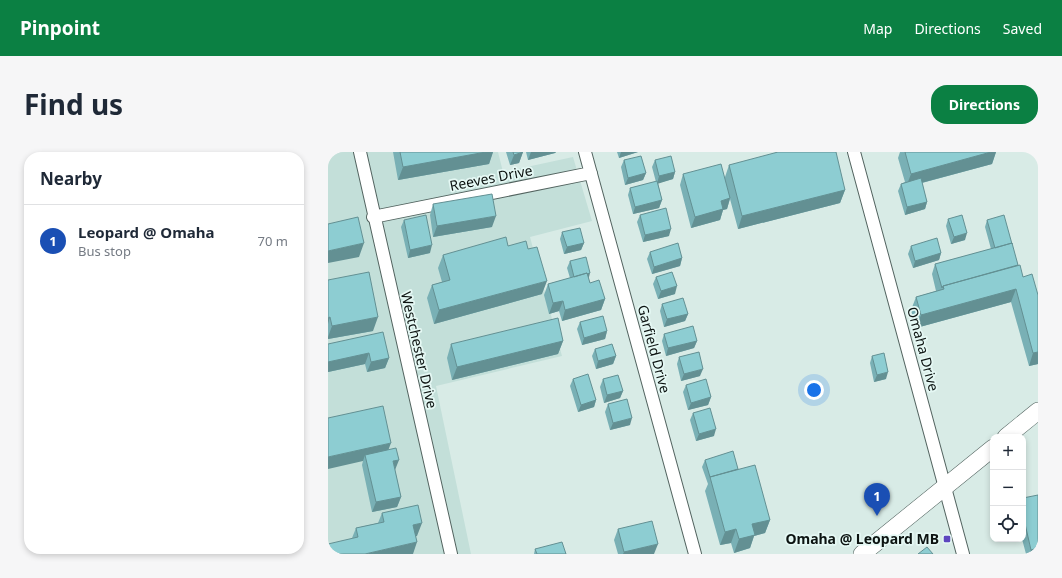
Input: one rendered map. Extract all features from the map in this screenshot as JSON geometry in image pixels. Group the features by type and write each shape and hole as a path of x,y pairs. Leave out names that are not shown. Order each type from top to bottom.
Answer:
{"main road":[{"path":"1010,434 1038,411"},
{"path":"862,554 990,450"}],"street":[{"name":"Westchester Drive","path":"360,152 373,217 451,554"},
{"name":"Garfield Drive","path":"585,152 695,554"},
{"name":"Omaha Drive","path":"854,152 963,554"},
{"name":"Reeves Drive","path":"373,217 591,173"}],"shaded area":[{"path":"328,152 498,152 503,172 573,157 592,221 530,237 562,356 436,386 471,554 328,554"}],"building":[{"path":"400,152 486,152 403,167"},
{"path":"513,152 523,152 514,155"},
{"path":"778,152 836,152 845,190 742,216 729,165"},
{"path":"905,152 991,152 911,174"},
{"path":"641,156 646,173 628,178 624,160"},
{"path":"671,156 675,172 659,176 655,160"},
{"path":"721,164 730,198 721,201 723,209 695,217 683,174"},
{"path":"921,178 927,202 907,207 901,184"},
{"path":"657,181 662,200 635,207 630,188"},
{"path":"492,194 496,216 437,226 433,204"},
{"path":"666,208 671,229 645,235 640,215"},
{"path":"426,215 432,245 410,250 404,220"},
{"path":"962,215 967,233 954,237 948,219"},
{"path":"1004,215 1012,243 995,248 987,220"},
{"path":"358,217 364,243 328,251 328,224"},
{"path":"580,228 584,243 567,247 562,232"},
{"path":"506,237 508,246 526,241 528,249 537,247 547,281 439,310 432,285 450,280 443,255"},
{"path":"937,238 941,253 915,261 911,246"},
{"path":"678,243 682,258 654,267 650,252"},
{"path":"1012,243 1018,265 943,286 942,288 935,264"},
{"path":"586,257 590,273 574,277 570,261"},
{"path":"1020,265 1023,277 1032,274 1038,295 1038,352 1033,353 1016,289 921,315 916,297 944,289 943,286"},
{"path":"369,272 378,317 332,326 330,317 328,318 328,280"},
{"path":"672,272 677,286 661,291 656,277"},
{"path":"587,273 590,283 599,280 605,299 565,310 563,301 553,303 548,284"},
{"path":"683,298 688,314 667,319 662,304"},
{"path":"603,316 607,331 584,338 580,322"},
{"path":"558,318 563,341 457,367 451,344"},
{"path":"693,326 697,341 668,348 664,334"},
{"path":"383,332 389,358 371,362 369,353 328,362 328,344"},
{"path":"612,344 616,356 598,361 595,349"},
{"path":"699,352 703,369 684,374 679,357"},
{"path":"884,353 888,372 877,375 872,356"},
{"path":"588,374 596,400 581,405 573,379"},
{"path":"618,375 623,391 607,395 603,379"},
{"path":"706,379 711,397 691,403 686,385"},
{"path":"627,399 632,418 613,423 608,404"},
{"path":"383,406 391,443 328,457 328,418"},
{"path":"710,408 716,429 699,434 693,413"},
{"path":"396,448 399,460 393,461 401,497 376,502 365,455"},
{"path":"733,451 738,469 710,477 705,460"},
{"path":"755,465 770,520 752,524 755,535 739,539 736,529 725,532 710,477"},
{"path":"1038,495 1038,548 1031,550 1026,528 1026,497"},
{"path":"418,505 422,523 413,525 417,542 365,554 328,554 328,544 358,537 356,528 384,522 382,513"},
{"path":"652,521 658,544 624,552 618,529"},
{"path":"562,542 566,554 537,554 535,549"},
{"path":"927,547 933,554 918,554"}],"place":[{"name":"Leopard @ Omaha","path":"877,516"},
{"name":"Omaha @ Leopard MB","path":"947,539"}]}
